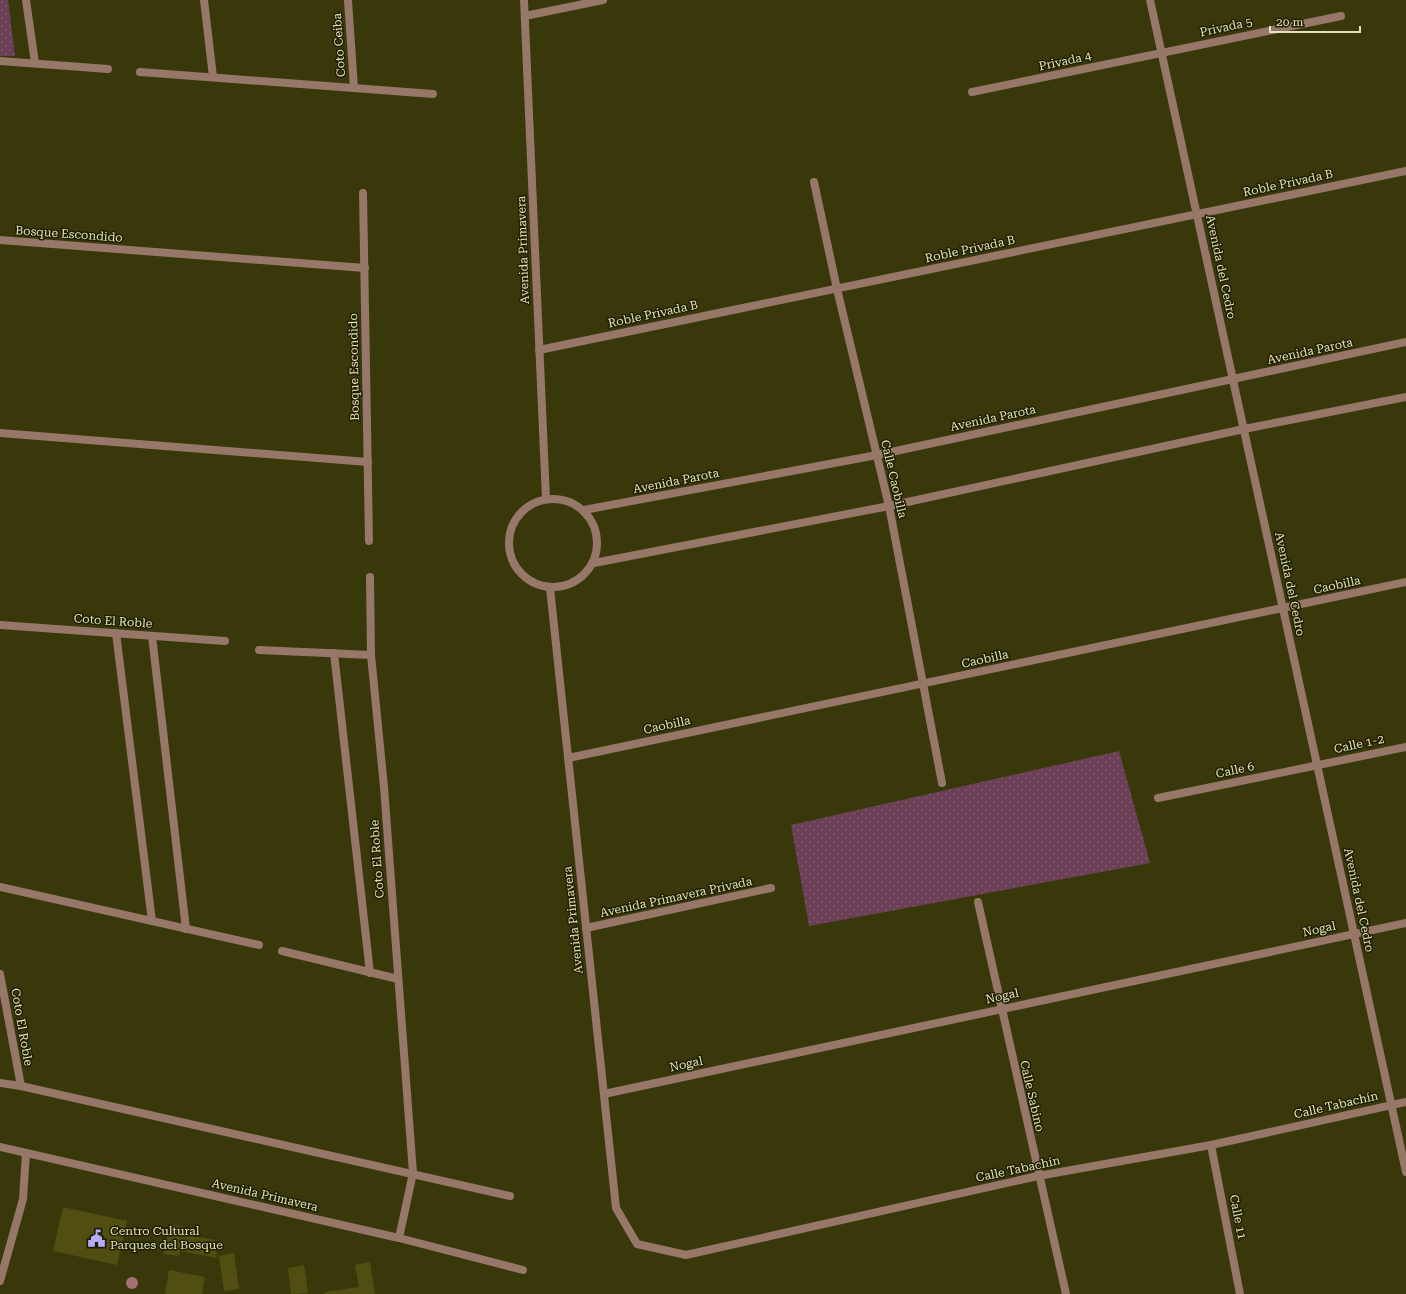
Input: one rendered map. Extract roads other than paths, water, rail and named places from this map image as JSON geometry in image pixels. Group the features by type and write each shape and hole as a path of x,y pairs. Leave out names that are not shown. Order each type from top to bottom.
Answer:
{"street":[{"path":"26,0 35,63"},
{"path":"204,0 213,77"},
{"name":"Coto Ceiba","path":"348,0 354,88"},
{"name":"Avenida Primavera","path":"524,0 546,499"},
{"path":"525,16 603,0"},
{"name":"Avenida del Cedro","path":"1150,0 1406,1172"},
{"name":"Privada 5","path":"1162,53 1341,16"},
{"name":"Privada 4","path":"972,92 1162,53"},
{"path":"0,61 108,69"},
{"path":"140,72 433,94"},
{"name":"Roble Privada B","path":"539,350 1406,171"},
{"name":"Calle Caobilla","path":"814,182 837,289 889,506 942,783"},
{"path":"364,194 365,268"},
{"name":"Bosque Escondido","path":"0,240 365,268 370,541"},
{"name":"Avenida Parota","path":"584,510 877,455 1406,342"},
{"path":"594,563 889,506 1244,429 1406,397"},
{"path":"0,432 368,462"},
{"path":"546,499 566,500 584,510 598,535 594,563 576,582 550,588 532,582 518,571 510,554 509,536 516,519 529,506 546,499"},
{"name":"Coto El Roble","path":"370,577 372,655 384,787 413,1173 399,1238"},
{"name":"Caobilla","path":"568,758 1406,582"},
{"name":"Avenida Primavera","path":"550,588 616,1208 637,1244"},
{"name":"Coto El Roble","path":"0,624 225,641"},
{"path":"116,633 152,921"},
{"path":"152,636 186,929"},
{"path":"259,650 372,655"},
{"path":"334,653 370,973"},
{"name":"Calle 1-2","path":"1317,766 1406,747"},
{"name":"Calle 6","path":"1158,798 1317,766"},
{"path":"0,887 259,945"},
{"name":"Avenida Primavera Privada","path":"586,928 771,888"},
{"name":"Calle Sabino","path":"978,902 1000,1008 1066,1294"},
{"name":"Nogal","path":"604,1094 1000,1008 1406,923"},
{"path":"282,951 398,979"},
{"name":"Coto El Roble","path":"0,974 21,1086"},
{"path":"0,1083 21,1086 510,1196"},
{"name":"Calle Tabachín","path":"637,1244 686,1255 1038,1176 1211,1145 1406,1102"},
{"name":"Calle 11","path":"1211,1145 1240,1294"},
{"name":"Avenida Primavera","path":"0,1147 399,1238 523,1270"},
{"path":"0,1281 23,1199 26,1153"}],"place":[{"name":"Centro Cultural Parques del Bosque","path":"97,1238"}]}
